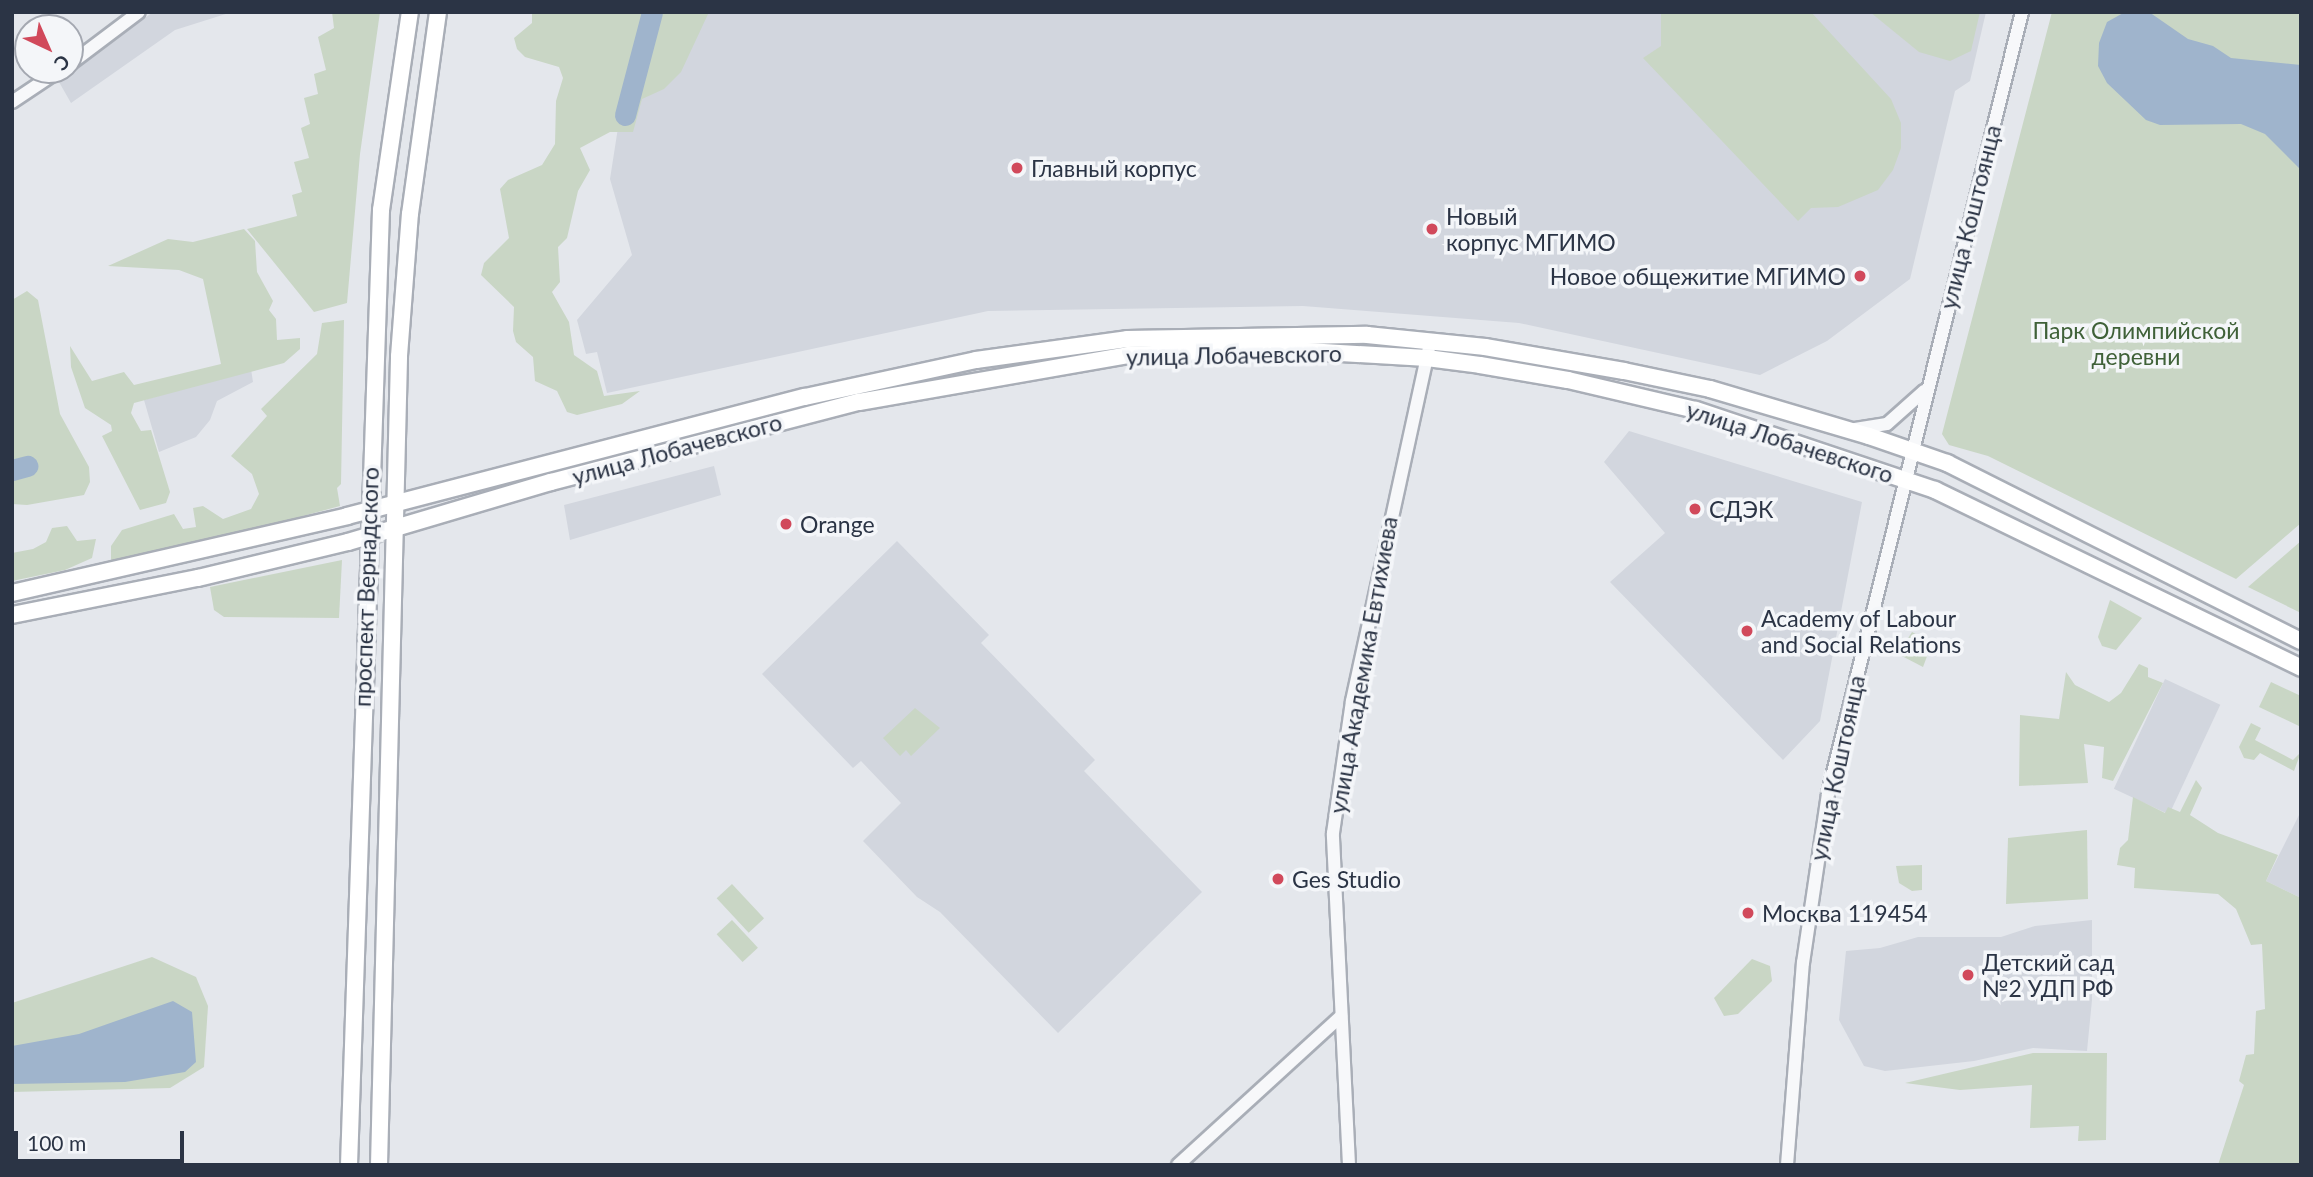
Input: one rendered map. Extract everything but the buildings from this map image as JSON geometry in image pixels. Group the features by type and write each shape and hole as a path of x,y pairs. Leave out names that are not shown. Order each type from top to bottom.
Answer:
{"main road":[{"name":"проспект Вернадского","path":"349,1165 368,509 381,210 410,12"},
{"name":"проспект Вернадского","path":"379,1165 398,501 399,356 410,214 438,12"},
{"name":"улица Лобачевского","path":"12,593 368,509 805,397 989,358 1126,339 1191,335 1367,335 1528,353 1710,389 1847,429 1947,463 2301,641"},
{"name":"улица Лобачевского","path":"12,615 198,578 368,536 551,482 845,405 1052,365 1188,351 1274,349 1427,358 1639,396 1905,478 2029,534 2301,668"}],"street":[{"path":"84,53 139,12"},
{"name":"улица Коштоянца","path":"1787,1165 1803,962 1828,793 1910,450 2022,12"},
{"path":"12,102 39,84"},
{"name":"улица Академика Евтихиева","path":"1349,1165 1333,833 1352,701 1427,358 1438,341"},
{"path":"1847,429 1887,424 1927,388"},
{"path":"1178,1165 1341,1016"}],"shaded area":[{"path":"153,12 232,12 175,30 71,103 60,84 84,84 84,63"},
{"path":"636,12 1986,12 1970,81 1955,91 1910,279 1827,341 1760,375 1519,323 1303,306 988,311 607,393 597,352 586,354 577,320 632,255 610,179"},
{"path":"251,369 253,382 217,401 210,420 196,437 159,452 144,400"},
{"name":"Academy of Labour and Social Relations","path":"1629,431 1862,502 1820,721 1783,760 1610,582 1665,533 1604,462"},
{"path":"714,466 721,495 570,540 564,505"},
{"path":"897,541 989,635 981,643 1095,760 1084,771 1202,892 1058,1033 940,912 917,897 863,841 901,803 861,761 853,768 762,674"},
{"path":"2165,679 2220,705 2169,814 2114,789"},
{"path":"2301,811 2301,898 2266,881"},
{"name":"Детский сад №2 УДП РФ","path":"2092,920 2092,1000 2087,1051 2033,1048 1974,1061 1885,1071 1864,1066 1839,1020 1846,951 1880,948 1918,937 2001,937 2035,926"}],"green space":[{"path":"332,12 380,12 360,154 347,303 314,312 247,229 297,216 292,195 302,192 294,162 309,158 301,128 310,124 304,98 318,94 314,74 326,70 318,37 334,28"},
{"path":"532,12 709,12 681,72 664,89 642,99 633,132 610,132 580,148 590,170 578,191 567,238 558,247 560,282 552,292 569,322 574,355 597,371 604,396 640,391 622,404 577,415 567,412 557,391 535,381 533,357 516,342 513,331 514,307 481,275 484,263 509,238 500,189 508,180 542,165 555,144 556,101 563,78 559,67 525,57 517,49 514,38 532,23"},
{"path":"1661,12 1811,12 1891,99 1901,123 1901,148 1893,170 1878,190 1838,207 1811,208 1798,221 1643,58 1661,46"},
{"path":"1870,12 1980,12 1971,51 1950,61 1919,52"},
{"name":"Парк Олимпийской деревни","path":"2052,12 2301,12 2301,523 2236,579 1988,456 1949,445 1942,434"},
{"path":"244,229 255,241 257,272 273,301 269,310 276,319 277,340 300,338 300,349 284,363 134,403 131,413 141,431 151,430 170,492 166,503 140,510 102,436 112,431 111,425 85,408 71,367 70,346 92,381 124,372 134,385 221,364 203,279 179,270 108,266 168,239 193,242"},
{"path":"27,291 38,300 60,414 89,467 90,482 84,495 27,505 12,504 12,300"},
{"path":"344,320 341,484 337,488 340,506 118,566 111,562 111,546 122,530 174,514 183,529 196,527 193,508 203,506 223,519 251,509 259,494 252,474 231,456 267,416 261,409 317,354 322,323"},
{"path":"67,526 77,541 96,539 92,558 65,570 12,581 12,553 33,549 46,542 52,528"},
{"path":"2301,541 2301,613 2248,587"},
{"path":"342,560 339,618 224,617 214,610 210,587"},
{"path":"2110,600 2142,618 2116,650 2102,646 2098,637"},
{"path":"1912,632 1932,643 1923,667 1898,654"},
{"path":"2139,664 2148,668 2148,677 2163,683 2113,781 2102,778 2104,747 2084,744 2088,783 2019,786 2020,715 2059,719 2066,672 2075,685 2109,702 2121,693"},
{"path":"2271,682 2301,696 2301,727 2259,707"},
{"path":"915,708 940,728 911,756 906,750 900,756 883,738"},
{"path":"2251,723 2261,728 2255,740 2293,760 2301,752 2294,771 2260,753 2254,760 2244,758 2239,747"},
{"path":"2196,780 2202,788 2190,815 2218,833 2278,855 2266,881 2301,898 2301,1165 2218,1165 2244,1085 2239,1081 2246,1055 2254,1054 2256,1011 2265,1009 2262,944 2251,945 2236,909 2218,894 2134,888 2135,868 2117,865 2120,848 2128,840 2133,797 2165,813 2168,807 2180,812"},
{"path":"2087,830 2088,899 2006,904 2008,838"},
{"path":"1922,865 1922,890 1912,891 1899,883 1896,866"},
{"path":"732,884 764,918 749,933 717,898"},
{"path":"732,920 758,948 743,962 717,934"},
{"path":"152,957 196,977 208,1006 204,1067 170,1088 12,1092 12,1003"},
{"path":"1752,959 1770,966 1772,981 1738,1014 1724,1016 1714,998"},
{"path":"2033,1053 2107,1053 2106,1140 2078,1141 2079,1126 2030,1128 2032,1085 1960,1090 1905,1083"}],"water":[{"path":"2125,12 2149,12 2188,39 2213,46 2231,58 2301,65 2301,170 2265,134 2241,124 2160,125 2146,120 2107,83 2098,66 2099,43 2107,22"},
{"path":"173,1001 192,1012 196,1062 185,1072 125,1082 12,1084 12,1046 79,1034"}],"waterway":[{"path":"625,115 652,12"},
{"path":"12,470 27,466"}],"place":[{"name":"Главный корпус","path":"1017,168"},
{"name":"Новый корпус МГИМО","path":"1432,229"},
{"name":"Новое общежитие МГИМО","path":"1860,276"},
{"name":"СДЭК","path":"1695,509"},
{"name":"Orange","path":"786,524"},
{"name":"Academy of Labour and Social Relations","path":"1747,631"},
{"name":"Ges Studio","path":"1278,879"},
{"name":"Москва 119454","path":"1748,913"},
{"name":"Детский сад №2 УДП РФ","path":"1968,975"}]}
